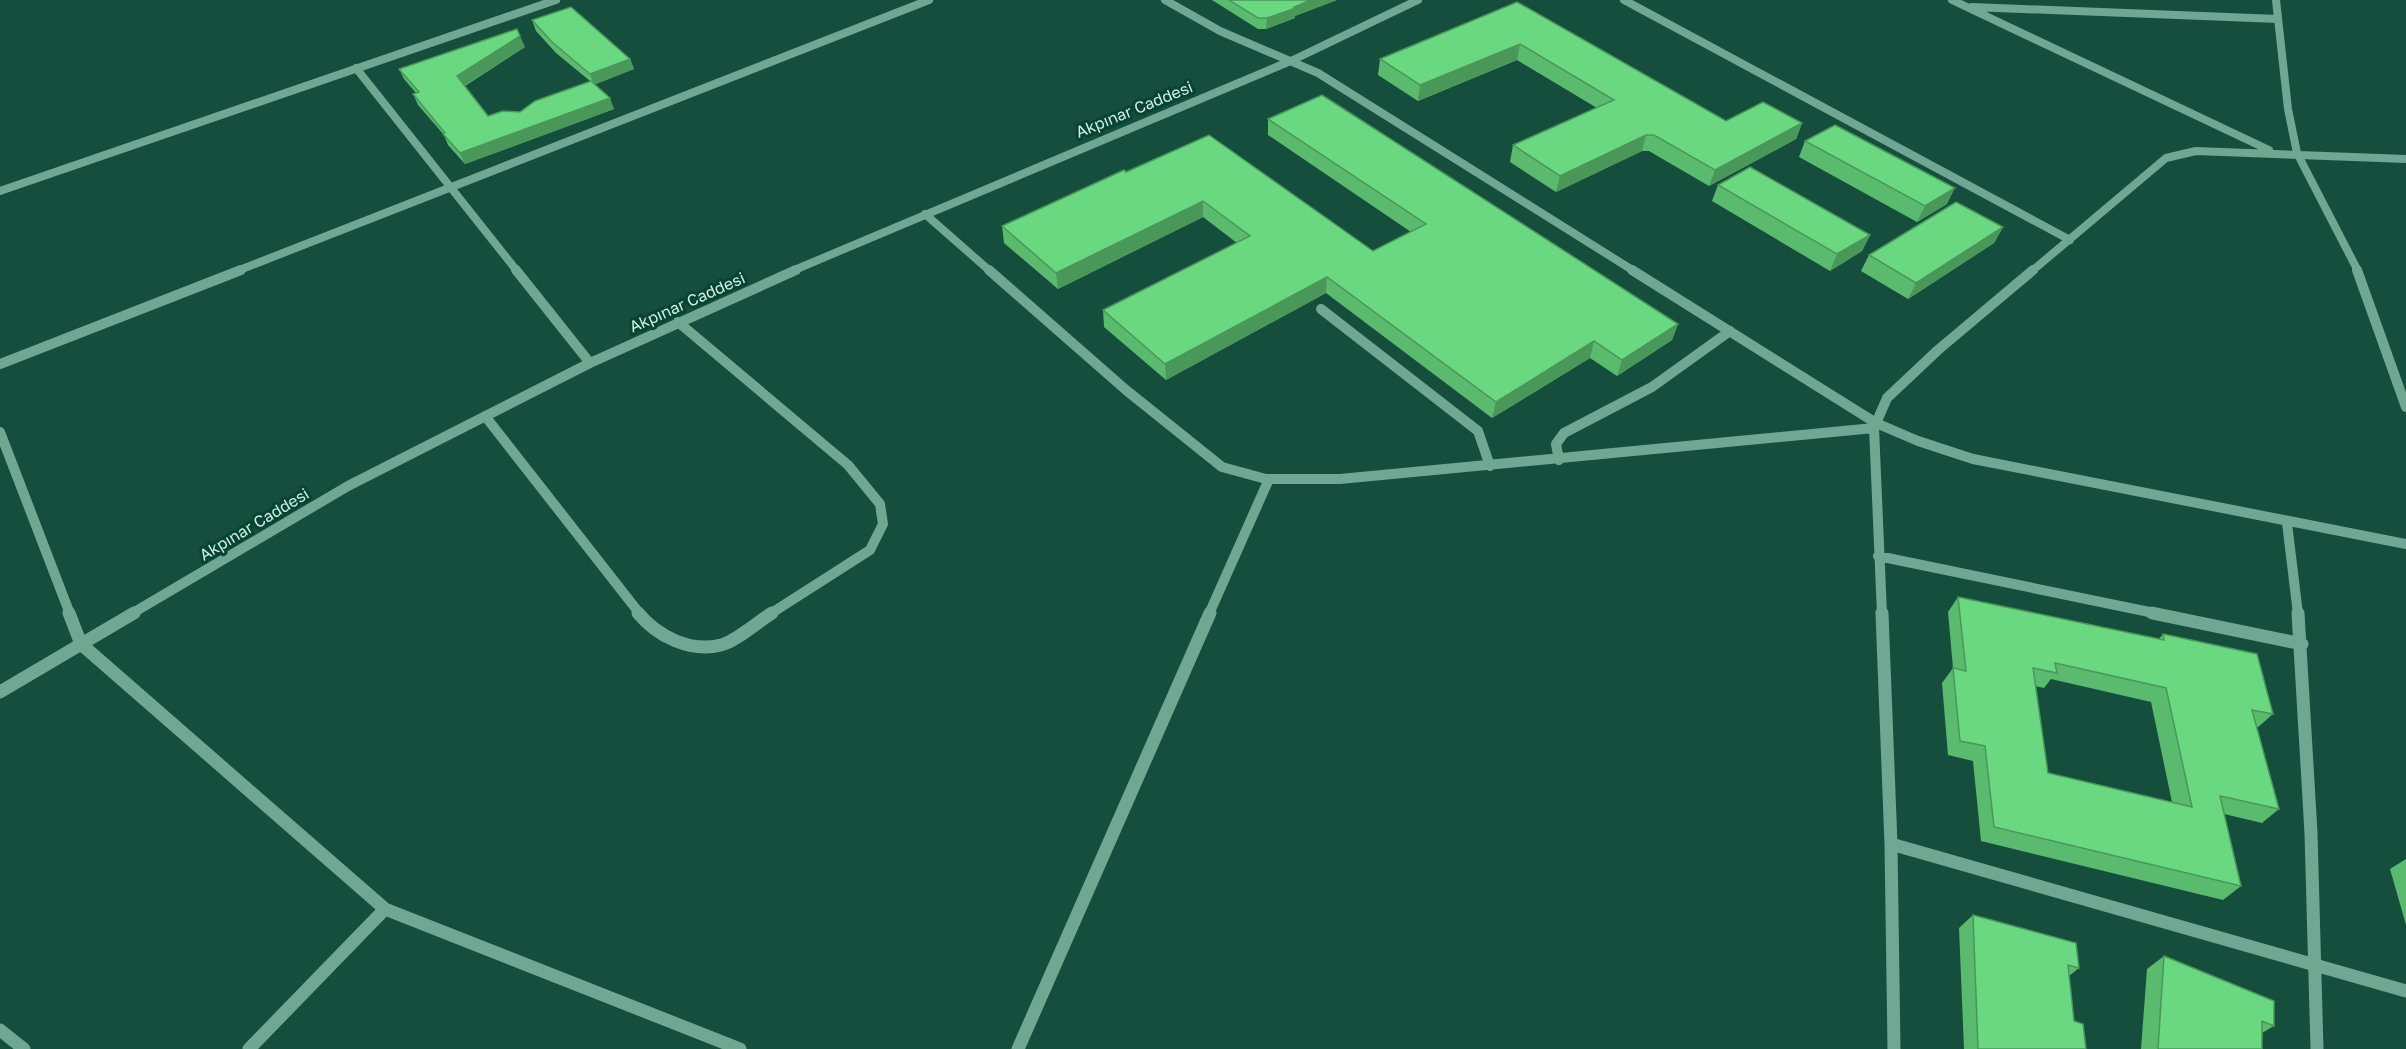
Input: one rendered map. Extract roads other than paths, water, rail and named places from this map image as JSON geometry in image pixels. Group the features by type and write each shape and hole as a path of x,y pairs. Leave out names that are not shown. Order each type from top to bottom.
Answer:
{"street":[{"path":"0,190 556,0"},
{"path":"0,364 928,0"},
{"path":"1165,0 1220,31 1293,60 1328,78 1875,425 1973,459 2288,523 2406,544"},
{"name":"Akpınar Caddesi","path":"0,692 348,486 591,363 678,322 925,214 1293,60 1418,0"},
{"path":"1624,0 2070,240"},
{"path":"1952,0 2273,152"},
{"path":"2276,0 2288,109 2297,153 2360,276 2406,406"},
{"path":"1967,7 2278,19"},
{"path":"356,68 591,363"},
{"path":"1894,1049 1891,844 1878,556 1875,425 1887,398 1938,350 2166,158 2196,151 2273,152 2406,159"},
{"path":"925,214 1126,390 1222,466 1240,475 1269,479 1310,479 1490,466 1875,425"},
{"path":"1321,309 1478,431 1490,466"},
{"path":"485,416 651,629 676,643 695,647 722,645 870,550 883,524 880,504 848,465 678,322"},
{"path":"1559,460 1556,444 1564,432 1612,409 1673,374 1730,331"},
{"path":"0,432 81,644 385,909 740,1049"},
{"path":"1018,1049 1269,479"},
{"path":"2288,523 2302,644 2317,1049"},
{"path":"1878,556 2302,644"},
{"path":"1891,844 2406,991"},
{"path":"249,1049 385,909"},
{"path":"0,1030 24,1049"}]}
